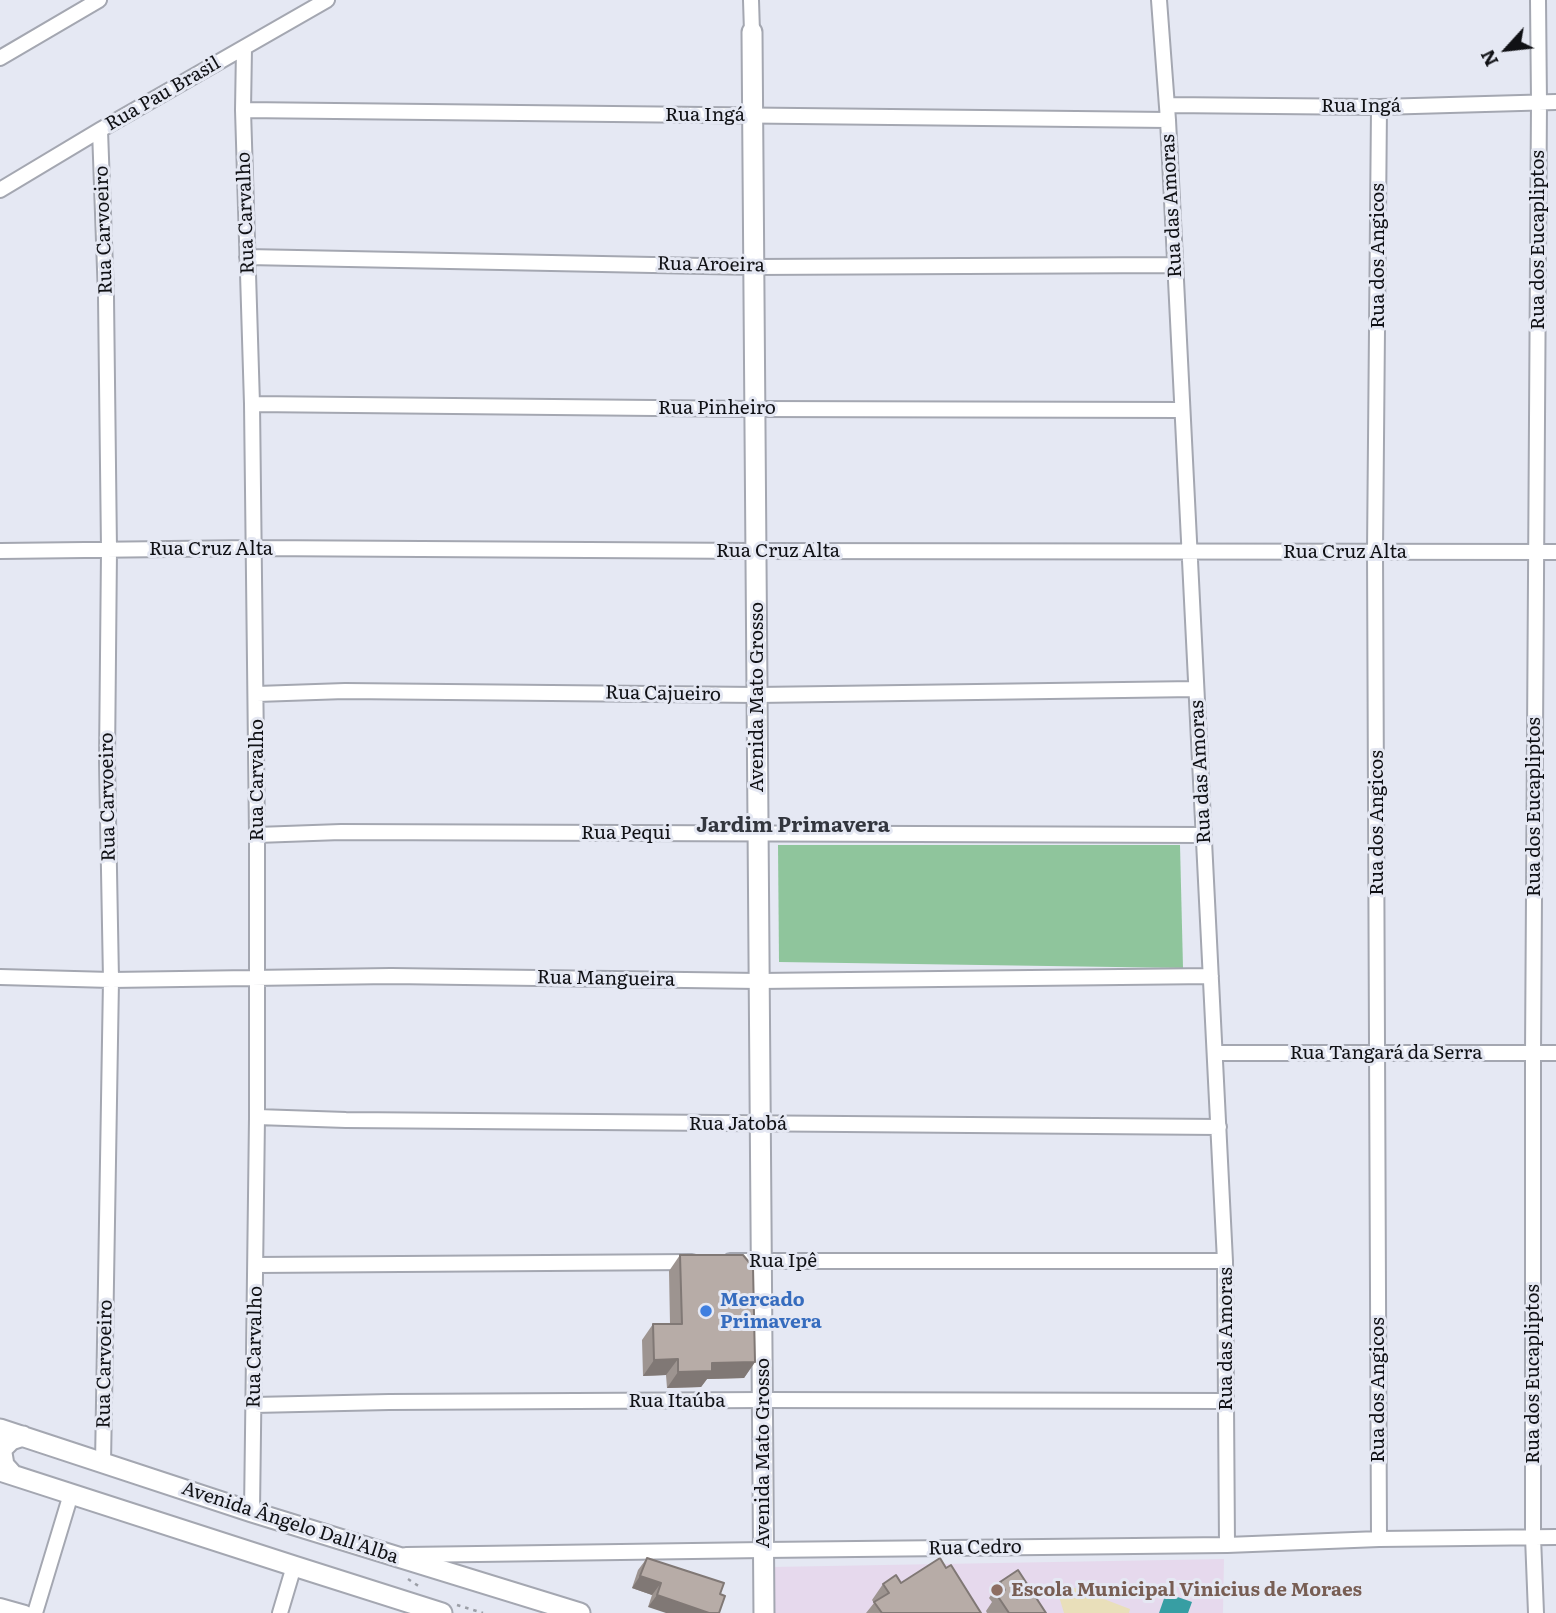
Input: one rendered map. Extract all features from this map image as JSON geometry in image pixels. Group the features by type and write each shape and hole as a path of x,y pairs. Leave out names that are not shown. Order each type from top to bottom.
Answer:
{"street":[{"path":"0,58 99,0"},
{"name":"Rua Pau Brasil","path":"0,190 327,0"},
{"path":"751,0 751,32"},
{"name":"Rua das Amoras","path":"1158,0 1168,120 1225,1261 1227,1545"},
{"name":"Rua dos Eucapliptos","path":"1536,1613 1533,1537 1533,1053 1538,0"},
{"name":"Avenida Mato Grosso","path":"751,32 764,1613"},
{"name":"Rua Carvalho","path":"244,48 243,110 257,694 258,977 253,1512"},
{"name":"Rua Ingá","path":"1167,105 1379,107 1556,102"},
{"name":"Rua dos Angicos","path":"1379,107 1375,551 1379,1539"},
{"name":"Rua Ingá","path":"243,110 1168,120"},
{"name":"Rua Carvoeiro","path":"100,130 106,297 109,550 107,761 111,980 103,1463"},
{"name":"Rua Aroeira","path":"247,257 754,267 1175,265"},
{"name":"Rua Pinheiro","path":"252,404 1182,410"},
{"name":"Rua Cruz Alta","path":"0,551 254,548 1556,552"},
{"name":"Rua Cajueiro","path":"257,694 359,691 757,695 1196,689"},
{"name":"Rua Pequi","path":"257,835 341,832 1204,835"},
{"name":"Rua Mangueira","path":"0,977 111,980 391,976 759,981 1211,976"},
{"name":"Rua Tangará da Serra","path":"1215,1053 1556,1053"},
{"name":"Rua Jatobá","path":"257,1117 1219,1127"},
{"name":"Rua Ipê","path":"256,1265 1225,1261"},
{"name":"Rua Itaúba","path":"254,1405 763,1400 1226,1401"},
{"name":"Avenida Ângelo Dall'Alba","path":"0,1429 253,1512 580,1613"},
{"path":"7,1473 3,1450 11,1440 23,1436"},
{"name":"Avenida Ângelo Dall'Alba","path":"7,1473 442,1613"},
{"path":"35,1613 71,1494"},
{"name":"Rua Cedro","path":"393,1556 764,1549 1227,1545 1379,1539 1556,1537"},
{"path":"280,1613 294,1566"},
{"path":"0,1606 24,1613"}],"shaded area":[{"name":"Escola Municipal Vinicius de Moraes","path":"1224,1559 1223,1613 770,1613 771,1567"}],"green space":[{"path":"778,845 1180,845 1183,968 779,962"}],"sand":[{"path":"1054,1580 1130,1609 1129,1613 1064,1613"}],"water":[{"path":"1166,1593 1192,1602 1188,1613 1159,1613"}],"building":[{"name":"Mercado Primavera","path":"680,1255 743,1255 753,1267 755,1362 712,1363 712,1371 678,1372 678,1359 654,1360 653,1324 682,1324"},
{"path":"647,1558 724,1583 720,1594 725,1596 719,1613 709,1613 657,1595 661,1583 640,1576"},
{"path":"940,1558 946,1568 951,1565 981,1613 882,1613 874,1602 889,1593 883,1584 896,1575 901,1583"},
{"path":"1018,1570 1046,1613 1009,1613 997,1595 1005,1590 1000,1582"}],"place":[{"name":"Mercado Primavera","path":"706,1311"},
{"name":"Escola Municipal Vinicius de Moraes","path":"997,1590"}],"district":[{"name":"Jardim Primavera","path":"793,826"}]}
